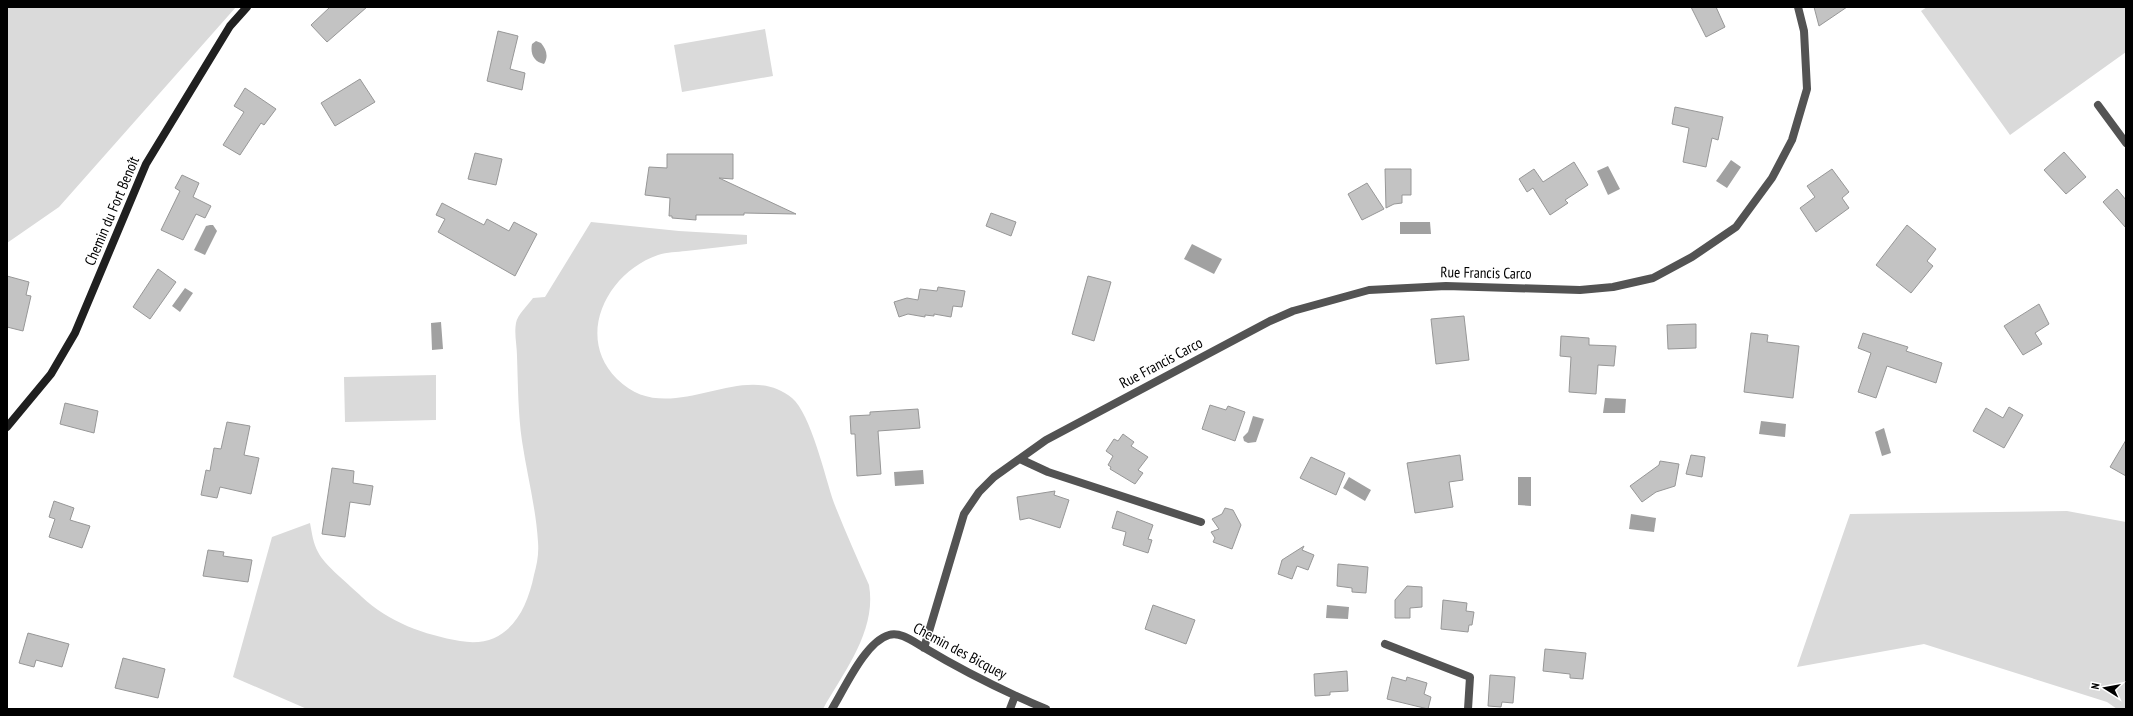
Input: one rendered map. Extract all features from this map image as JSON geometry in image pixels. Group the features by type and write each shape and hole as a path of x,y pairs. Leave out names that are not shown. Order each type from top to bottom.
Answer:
{"street":[{"name":"Chemin du Fort Benoît","path":"7,427 51,374 75,333 146,164 230,26 247,7"},
{"name":"Rue Francis Carco","path":"924,648 964,514 979,492 994,478 1053,436 1270,321 1293,311 1369,290 1446,286 1580,290 1613,287 1653,278 1692,257 1736,227 1772,178 1792,140 1807,89 1804,31 1798,7"},
{"path":"2098,105 2126,142"},
{"path":"1020,459 1048,472 1201,522"},
{"name":"Chemin des Bicquey","path":"832,709 860,662 878,640 891,634 904,636 952,665 1015,696 1046,709"},
{"path":"1385,644 1470,677 1468,709"},
{"name":"Chemin des Bicquey","path":"1010,709 1015,696"}],"shaded area":[{"path":"7,7 236,7 59,207 7,243"},
{"path":"1927,7 2126,7 2126,52 2010,135 1921,11"},
{"path":"765,29 773,76 682,92 674,45"},
{"path":"536,41 541,43 547,55 544,64 535,59 532,54 532,44"},
{"path":"1731,160 1741,167 1727,188 1716,181"},
{"path":"1608,166 1620,189 1608,195 1597,171"},
{"path":"591,222 679,231 747,235 747,244 665,253 640,263 624,276 612,290 603,307 598,325 598,344 604,362 617,379 638,393 660,398 682,397 751,385 772,387 792,398 799,406 817,447 834,503 869,585 870,602 868,618 863,634 849,665 823,709 307,709 233,677 272,537 310,523 316,549 321,557 338,575 383,614 420,631 460,641 476,642 490,640 502,634 511,626 526,603 537,563 538,551 537,529 521,430 515,327 520,313 533,298 545,297"},
{"path":"1400,222 1430,222 1431,234 1400,234"},
{"path":"213,225 217,231 205,255 194,250 206,226"},
{"path":"1192,244 1222,259 1214,274 1184,259"},
{"path":"185,288 193,293 180,312 172,306"},
{"path":"441,322 443,349 432,350 431,323"},
{"path":"436,375 436,420 345,422 344,377"},
{"path":"1605,398 1626,399 1625,413 1603,413"},
{"path":"1253,416 1264,419 1256,442 1248,443 1244,441 1243,437 1248,432"},
{"path":"1761,421 1786,424 1785,437 1759,434"},
{"path":"1884,428 1891,453 1882,456 1875,432"},
{"path":"923,470 924,484 895,486 894,472"},
{"path":"1349,477 1371,490 1365,501 1343,488"},
{"path":"1518,477 1531,477 1531,506 1518,505"},
{"path":"2067,511 2126,522 2126,709 2117,709 2107,702 1924,644 1797,667 1850,514"},
{"path":"1631,514 1656,518 1654,532 1629,529"},
{"path":"1327,605 1349,607 1348,619 1326,618"}],"building":[{"path":"330,7 367,7 327,42 311,25"},
{"path":"1691,7 1716,7 1725,27 1706,37"},
{"path":"1814,7 1847,7 1819,26"},
{"path":"498,31 518,36 510,69 525,73 522,90 487,81"},
{"path":"360,79 375,102 335,126 321,103"},
{"path":"245,88 276,109 264,125 261,123 240,155 223,145 244,112 234,106"},
{"path":"1675,107 1723,117 1718,140 1712,138 1706,167 1683,162 1689,128 1672,124"},
{"path":"2064,152 2086,177 2066,194 2044,170"},
{"path":"475,153 502,159 496,185 468,179"},
{"path":"667,154 733,154 733,179 719,178 796,214 744,213 744,215 696,215 696,220 672,218 672,216 669,216 670,198 645,195 649,167 667,168"},
{"path":"1574,162 1588,185 1565,200 1568,203 1550,215 1533,188 1527,192 1519,179 1534,169 1543,182"},
{"path":"1385,169 1411,169 1411,195 1402,195 1402,203 1394,204 1386,208"},
{"path":"1832,169 1849,192 1842,198 1849,208 1816,232 1800,208 1815,197 1807,186"},
{"path":"182,175 199,183 193,197 211,206 205,218 196,214 183,240 161,230 180,191 175,188"},
{"path":"1367,183 1384,209 1362,220 1348,194"},
{"path":"2117,189 2126,200 2126,228 2103,202"},
{"path":"442,203 484,225 487,219 509,231 514,222 537,234 515,276 438,232 445,219 436,215"},
{"path":"991,213 1016,222 1011,236 986,226"},
{"path":"1907,225 1936,249 1927,261 1933,266 1911,293 1876,265"},
{"path":"158,269 176,282 150,319 133,307"},
{"path":"7,276 29,282 26,295 31,296 23,331 7,327"},
{"path":"1088,276 1111,282 1094,341 1072,334"},
{"path":"938,287 965,291 962,307 953,306 951,317 934,314 934,316 925,315 925,317 908,314 899,317 894,302 907,298 918,300 920,289 937,291"},
{"path":"2039,304 2049,324 2035,333 2042,344 2023,355 2004,326"},
{"path":"1464,316 1469,360 1436,364 1431,319"},
{"path":"1696,324 1696,348 1668,349 1667,325"},
{"path":"1751,333 1768,335 1767,342 1799,346 1793,398 1744,392"},
{"path":"1863,333 1908,347 1906,351 1942,363 1936,383 1887,366 1876,398 1858,392 1871,353 1858,348"},
{"path":"1561,336 1589,338 1589,345 1616,346 1614,366 1598,365 1596,394 1569,392 1571,357 1560,356"},
{"path":"65,403 98,411 94,433 60,424"},
{"path":"1210,405 1226,410 1228,406 1245,412 1235,441 1202,429"},
{"path":"2009,407 2023,415 2004,448 1973,431 1986,408 2003,418"},
{"path":"918,409 920,428 878,431 881,474 857,476 855,434 851,434 850,416 870,415 870,412"},
{"path":"227,422 250,426 244,455 259,458 251,494 220,487 217,498 201,495 206,470 210,471 214,448 221,449"},
{"path":"1123,434 1134,442 1131,446 1148,457 1138,470 1143,473 1135,484 1110,469 1111,467 1108,465 1113,456 1106,451 1114,439 1118,441"},
{"path":"2126,440 2126,476 2110,467"},
{"path":"1460,455 1463,480 1449,482 1453,507 1415,513 1407,463"},
{"path":"1691,455 1705,457 1702,477 1686,474"},
{"path":"1311,457 1345,473 1336,495 1300,478"},
{"path":"1660,461 1679,464 1675,486 1656,492 1642,502 1630,486 1659,465"},
{"path":"332,468 354,471 353,483 373,486 370,505 350,502 345,537 322,534"},
{"path":"1055,491 1054,495 1069,500 1060,528 1029,518 1020,520 1017,497"},
{"path":"54,501 74,508 70,520 90,526 82,548 49,537 55,519 49,517"},
{"path":"1225,508 1233,510 1241,525 1232,549 1213,542 1215,538 1211,532 1219,529 1212,519 1222,514"},
{"path":"1117,511 1153,525 1148,539 1152,540 1148,553 1123,545 1126,532 1112,528"},
{"path":"1304,546 1302,550 1314,555 1308,570 1297,566 1292,579 1278,574 1282,560"},
{"path":"208,550 224,552 223,556 252,560 248,582 203,576"},
{"path":"1338,564 1368,567 1366,593 1352,592 1352,588 1337,586"},
{"path":"1407,586 1422,587 1422,607 1410,608 1410,618 1395,618 1395,600"},
{"path":"1443,600 1467,603 1466,611 1474,612 1472,625 1469,625 1468,632 1441,629"},
{"path":"1153,605 1195,620 1186,644 1145,629"},
{"path":"28,633 69,644 62,667 36,660 34,667 19,663"},
{"path":"1545,649 1586,653 1583,679 1570,678 1570,674 1543,671"},
{"path":"123,658 165,669 158,698 115,688"},
{"path":"1347,671 1348,691 1330,692 1330,695 1315,696 1314,674"},
{"path":"1490,675 1515,677 1513,703 1502,702 1501,707 1488,706"},
{"path":"1392,677 1406,681 1407,677 1427,683 1424,694 1431,697 1428,709 1387,699"}]}
